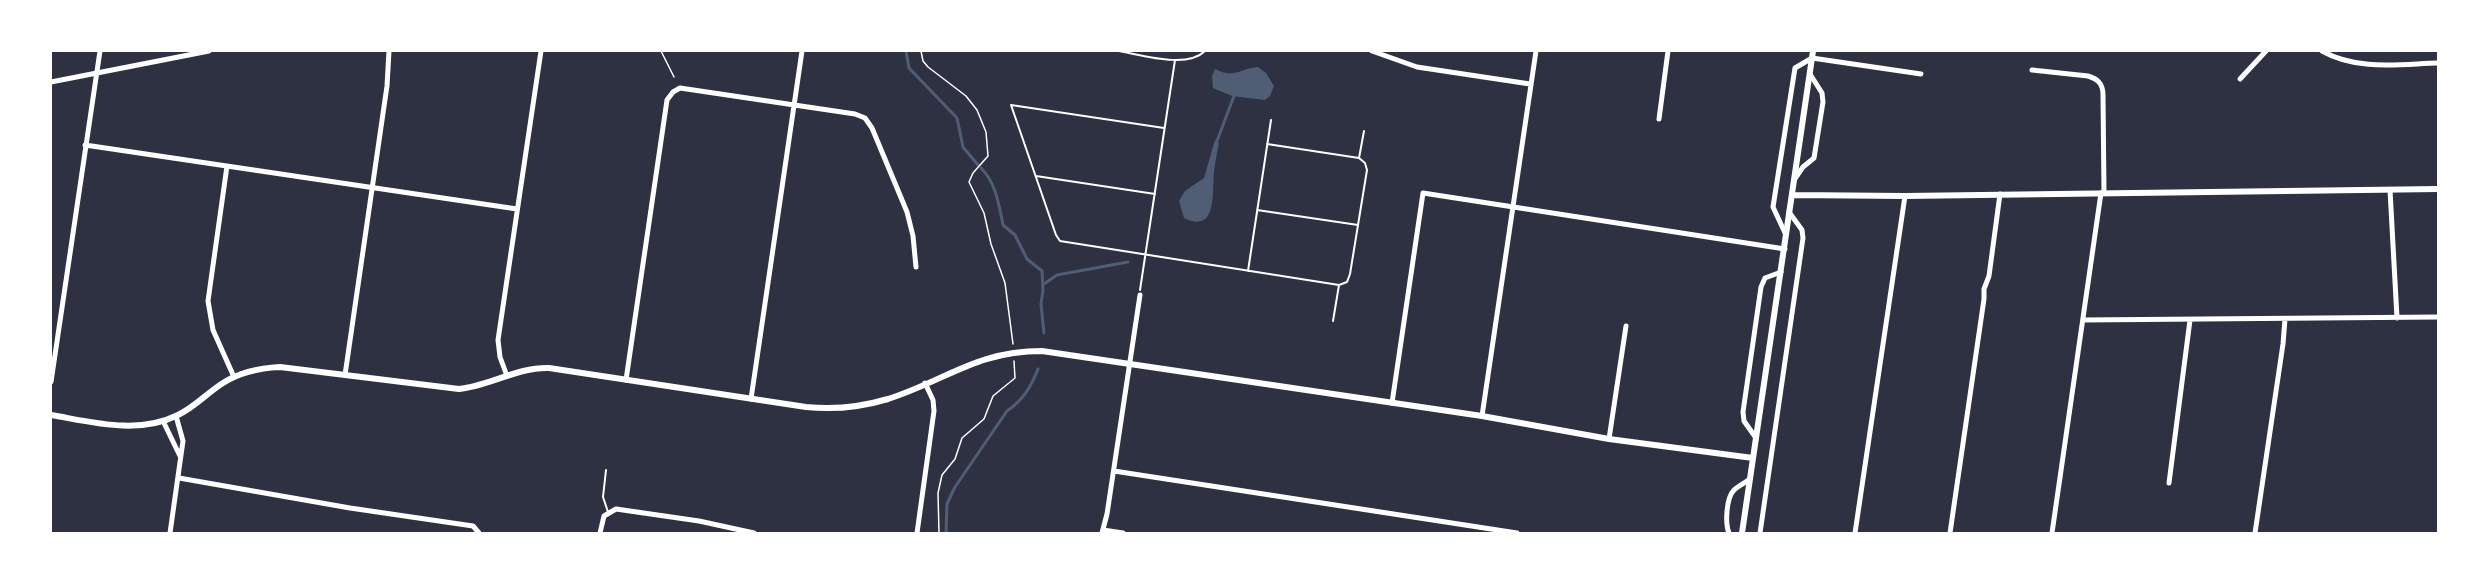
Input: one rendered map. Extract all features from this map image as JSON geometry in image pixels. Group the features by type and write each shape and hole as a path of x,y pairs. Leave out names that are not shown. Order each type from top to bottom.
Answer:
{"street":[{"path":"51,382 84,145 100,51"},
{"path":"51,82 209,51"},
{"path":"345,375 387,86 389,51"},
{"path":"507,376 500,357 498,340 541,51"},
{"path":"750,399 802,51"},
{"path":"1372,51 1412,66 1530,84"},
{"path":"1482,416 1536,51"},
{"path":"1659,118 1668,51"},
{"path":"2240,79 2266,51"},
{"path":"2322,51 2344,60 2369,64 2438,63"},
{"path":"1742,533 1813,55"},
{"path":"1786,237 1773,207 1793,72 1798,65 1813,55 1921,74"},
{"path":"2032,70 2088,76 2101,84 2103,95 2102,193 2052,533"},
{"path":"1794,181 1803,167 1814,158 1823,102 1822,94 1810,74"},
{"path":"626,380 669,96 677,90 685,88 794,104 855,114 868,120 907,212 913,236 916,267"},
{"path":"84,145 372,189 517,208"},
{"path":"227,166 208,301 213,330 234,377"},
{"path":"1792,195 1905,196 2438,189"},
{"path":"2390,190 2397,318"},
{"path":"1392,403 1424,193 1785,249"},
{"path":"1950,533 1984,289 1989,276 2000,194"},
{"path":"1855,533 1905,196"},
{"path":"1760,533 1803,242 1803,232 1790,212"},
{"path":"1756,438 1744,421 1743,412 1761,287 1765,278 1780,272"},
{"path":"1123,533 1102,531 1114,471 1140,293"},
{"path":"2084,320 2438,317"},
{"path":"2255,533 2285,319"},
{"path":"2169,483 2190,320"},
{"path":"1609,439 1626,326"},
{"path":"51,415 119,426 163,421 176,416 234,377 266,368 280,367 459,389 482,386 524,370 545,368 817,408 843,408 888,399 978,360 1021,352 1051,352 1482,416 1609,439 1753,458"},
{"path":"917,533 934,411 933,400 925,383"},
{"path":"170,533 179,478 182,436 176,416"},
{"path":"163,421 177,446 180,461"},
{"path":"1114,471 1517,533"},
{"path":"179,478 350,508 473,526 479,533"},
{"path":"1729,533 1726,524 1731,495 1736,488 1750,479"},
{"path":"600,533 603,518 608,512 624,510 754,533"}],"lane":[{"path":"1119,51 1175,60 1191,59 1205,51"},
{"path":"1140,293 1175,60"},
{"path":"1164,128 1011,105 1056,237 1060,241 1339,285 1345,284 1350,277 1366,170 1365,163 1359,158 1268,144"},
{"path":"1248,271 1271,120"},
{"path":"1359,158 1364,131"},
{"path":"1035,176 1155,194"},
{"path":"1257,210 1358,225"},
{"path":"1333,321 1339,285"},
{"path":"606,470 603,497 608,512"}],"path":[{"path":"661,51 674,77"},
{"path":"921,51 923,61 928,67 969,99 981,117 989,148 988,156 970,176 969,182 982,207 994,253 1005,283 1012,336"},
{"path":"939,533 938,492 942,475 955,459 962,438 982,422 993,396 1015,378 1015,368"}],"water":[{"path":"1258,67 1266,73 1274,86 1270,96 1265,100 1232,96 1213,88 1212,76 1215,69 1232,73"},
{"path":"1215,140 1219,143 1214,168 1211,208 1203,221 1195,222 1184,218 1179,201 1185,191 1204,178"}],"waterway":[{"path":"906,51 909,68 957,118 963,147 978,165"},
{"path":"1217,141 1234,96"},
{"path":"981,168 993,187 1003,225 1015,235 1027,259 1042,271 1041,304 1044,333"},
{"path":"1044,284 1057,275 1128,262"},
{"path":"946,533 947,504 955,487 1007,411 1026,393 1038,369"}]}
